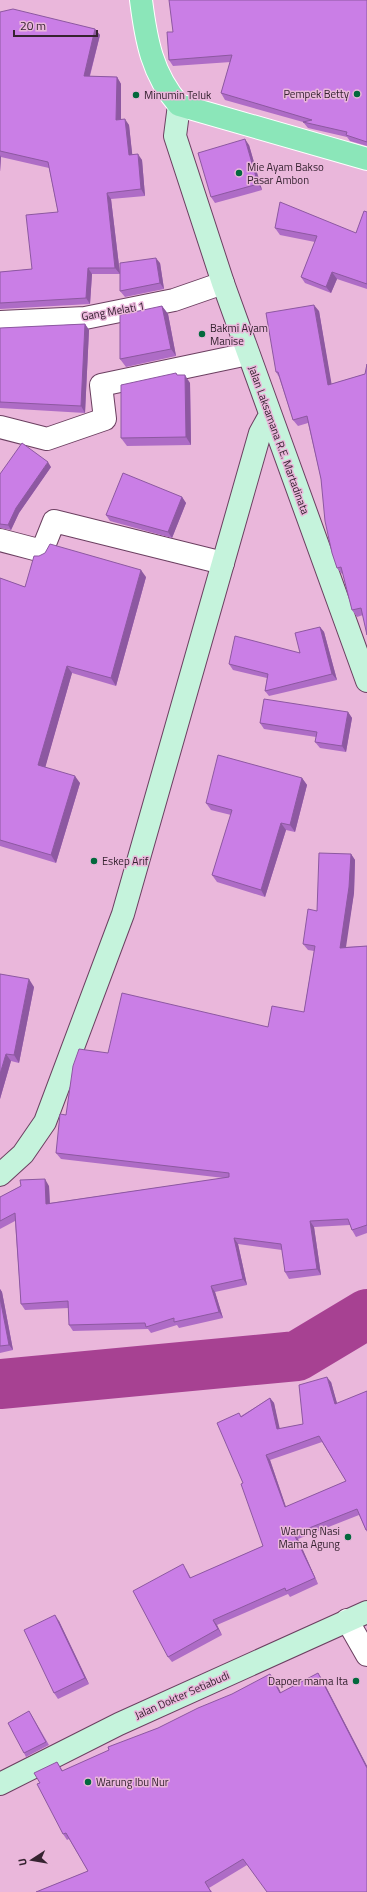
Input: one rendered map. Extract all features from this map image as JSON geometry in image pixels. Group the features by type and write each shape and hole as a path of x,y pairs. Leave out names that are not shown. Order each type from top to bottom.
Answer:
{"main road":[{"path":"141,0 144,27 152,57 164,85 179,105 367,159"}],"street":[{"name":"Jalan Laksamana R.E. Martadinata","path":"179,105 175,136 223,284 367,681"},
{"name":"Gang Melati 1","path":"0,322 84,318 174,300 223,284"},
{"path":"0,427 47,439 105,419 101,385 248,354"},
{"path":"0,1175 23,1154 45,1122 124,914 260,433 270,415"},
{"path":"0,540 42,551 54,521 223,563"},
{"name":"Jalan Dokter Setiabudi","path":"0,1784 119,1724 367,1612"},
{"path":"347,1620 367,1655"}],"building":[{"path":"169,0 367,0 367,142 346,135 347,132 303,122 312,120 221,93 232,55 169,60 167,32 173,32"},
{"path":"13,9 95,29 84,76 117,77 116,120 125,119 129,155 138,154 141,189 107,193 115,268 88,268 86,298 0,303 0,272 32,269 26,215 58,212 48,162 0,151 0,12"},
{"path":"245,139 258,184 211,197 198,153"},
{"path":"280,202 356,233 364,211 367,212 367,284 332,272 326,287 301,277 317,236 275,228"},
{"path":"156,258 160,283 120,291 120,263"},
{"path":"314,305 328,385 365,374 367,364 367,635 361,608 352,610 341,567 337,568 332,553 325,521 321,479 307,416 293,420 278,372 276,372 266,313"},
{"path":"162,306 171,349 120,359 120,315"},
{"path":"85,324 81,406 0,402 0,328"},
{"path":"176,373 177,375 185,375 186,437 121,438 121,385"},
{"path":"22,443 48,462 16,508 8,525 0,524 0,474"},
{"path":"123,473 182,497 168,532 106,515"},
{"path":"50,544 141,570 111,678 67,666 38,765 75,776 51,855 0,840 0,578 25,587 34,556 39,556 45,553"},
{"path":"320,627 332,674 265,691 268,674 229,664 235,636 300,653 295,633"},
{"path":"264,699 348,712 342,746 315,742 317,732 260,723"},
{"path":"218,755 302,778 290,825 281,823 261,890 212,875 232,810 206,803"},
{"path":"319,853 351,854 349,887 340,948 367,946 367,1225 352,1230 348,1219 310,1221 317,1269 285,1272 281,1244 234,1238 243,1279 211,1286 219,1312 174,1322 174,1318 146,1327 145,1323 69,1325 68,1301 21,1304 15,1213 0,1221 0,1197 21,1186 20,1180 45,1179 46,1204 229,1177 229,1173 56,1153 60,1114 66,1115 73,1066 79,1049 108,1053 122,993 268,1027 272,1006 304,1012 315,946 303,944 308,909 317,911"},
{"path":"0,974 29,979 14,1055 6,1054 0,1074"},
{"path":"0,1298 9,1345 0,1346"},
{"path":"327,1377 335,1404 367,1391 367,1530 357,1509 294,1534 315,1578 286,1591 285,1588 213,1620 218,1629 168,1657 133,1591 183,1564 190,1578 263,1546 241,1484 243,1483 217,1423 239,1413 241,1417 270,1398 277,1429 303,1424 299,1385","holes":["319,1436 346,1481 285,1507 266,1455"]},
{"path":"55,1615 85,1678 54,1693 24,1630"},
{"path":"318,1673 367,1768 367,1892 267,1892 243,1859 205,1882 211,1892 36,1892 88,1871 66,1833 63,1834 37,1784 40,1783 34,1773 57,1762 62,1771 109,1750 108,1747 158,1728 198,1708 232,1694 270,1674 280,1693"},
{"path":"29,1711 46,1742 24,1753 8,1723"}],"waterway":[{"path":"0,1384 297,1356 367,1314"}],"place":[{"name":"Pempek Betty","path":"357,94"},
{"name":"Minumin Teluk","path":"136,95"},
{"name":"Mie Ayam Bakso Pasar Ambon","path":"239,173"},
{"name":"Bakmi Ayam Manise","path":"202,334"},
{"name":"Eskep Arif","path":"94,861"},
{"name":"Warung Nasi Mama Agung","path":"348,1537"},
{"name":"Dapoer mama Ita","path":"356,1681"},
{"name":"Warung Ibu Nur","path":"88,1782"}]}
